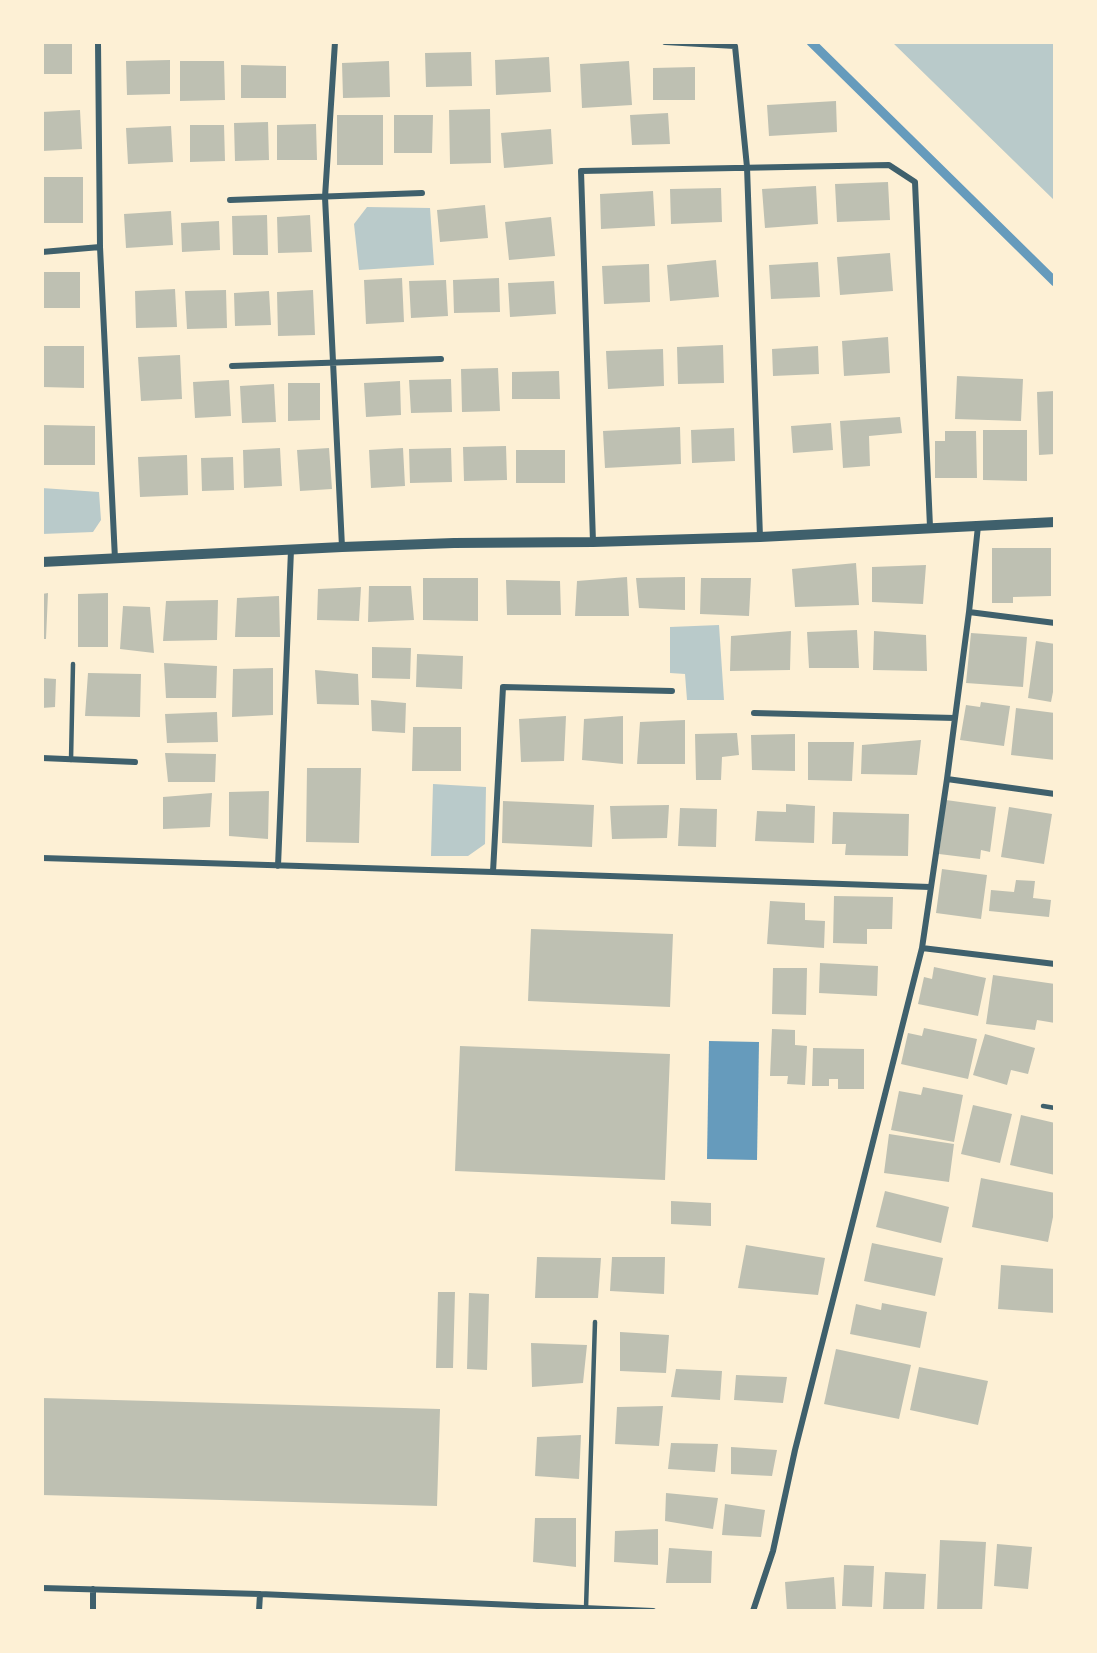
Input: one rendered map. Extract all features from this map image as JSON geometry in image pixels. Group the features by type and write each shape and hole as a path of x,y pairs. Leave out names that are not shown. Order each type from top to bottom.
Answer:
{"street":[{"path":"99,42 100,247 116,559"},
{"path":"334,42 325,197 342,547"},
{"path":"665,42 735,46 747,167 760,537"},
{"path":"593,542 581,171 889,165 915,182 930,527"},
{"path":"230,200 422,193"},
{"path":"42,252 100,247"},
{"path":"232,366 441,359"},
{"path":"42,562 454,543 760,537 1055,522"},
{"path":"753,1611 773,1551 795,1450 922,948 947,779 978,526"},
{"path":"278,866 291,550"},
{"path":"969,612 1055,623"},
{"path":"493,872 503,687 672,691"},
{"path":"754,713 955,718"},
{"path":"42,758 135,762"},
{"path":"947,779 1055,794"},
{"path":"42,858 930,887"},
{"path":"922,948 1055,964"},
{"path":"42,1587 260,1594 537,1609 586,1608 654,1611"},
{"path":"93,1589 93,1611"},
{"path":"259,1611 260,1594"}],"lane":[{"path":"71,760 73,664"},
{"path":"1043,1106 1055,1108"},
{"path":"586,1608 595,1322"}],"shaded area":[{"path":"892,42 1055,42 1055,201"},
{"path":"367,207 430,208 434,265 359,270 354,224"},
{"path":"42,488 99,492 101,520 93,532 42,534"},
{"path":"719,625 724,700 687,700 685,674 670,673 670,627"},
{"path":"433,784 486,787 485,844 468,856 431,856"}],"water":[{"path":"709,1041 759,1042 757,1160 707,1159"}],"building":[{"path":"42,42 72,42 72,74 42,74"},
{"path":"471,52 472,86 426,87 425,53"},
{"path":"549,57 551,92 496,95 495,60"},
{"path":"170,60 170,94 127,95 126,61"},
{"path":"180,61 224,61 225,100 180,101"},
{"path":"389,61 390,97 343,98 342,63"},
{"path":"629,61 632,105 582,108 580,64"},
{"path":"241,65 286,66 286,98 241,98"},
{"path":"695,67 695,100 653,100 653,68"},
{"path":"836,101 837,132 769,136 767,105"},
{"path":"490,109 491,163 450,164 449,110"},
{"path":"80,110 82,149 42,151 42,112"},
{"path":"668,113 670,144 632,145 630,115"},
{"path":"337,115 383,115 383,165 337,165"},
{"path":"394,115 433,115 432,153 394,153"},
{"path":"268,122 269,160 235,161 234,123"},
{"path":"316,124 317,160 277,160 277,125"},
{"path":"190,125 224,125 225,161 190,162"},
{"path":"171,126 173,162 128,164 126,128"},
{"path":"551,129 553,164 504,168 501,133"},
{"path":"43,177 83,177 83,223 43,223"},
{"path":"888,182 890,220 837,222 835,184"},
{"path":"816,186 818,224 765,228 762,189"},
{"path":"721,188 722,222 671,224 670,189"},
{"path":"653,191 655,226 601,229 600,194"},
{"path":"485,205 488,238 440,242 437,210"},
{"path":"171,211 173,245 126,248 124,214"},
{"path":"267,215 268,255 233,255 232,216"},
{"path":"310,215 312,252 278,253 277,217"},
{"path":"551,217 555,256 509,260 505,222"},
{"path":"219,221 220,250 182,252 181,223"},
{"path":"890,253 893,291 840,295 837,257"},
{"path":"716,260 719,297 670,301 667,265"},
{"path":"818,262 820,297 771,299 769,265"},
{"path":"649,264 650,302 604,304 602,266"},
{"path":"42,272 80,272 80,308 42,308"},
{"path":"402,278 404,322 366,324 364,280"},
{"path":"499,278 500,312 454,313 453,280"},
{"path":"446,280 448,316 411,318 409,281"},
{"path":"554,281 556,314 510,317 508,283"},
{"path":"175,289 177,327 136,328 135,291"},
{"path":"226,290 227,328 187,329 185,291"},
{"path":"313,290 315,335 278,336 277,292"},
{"path":"269,291 271,325 235,326 234,293"},
{"path":"888,337 890,373 844,376 842,341"},
{"path":"723,345 724,383 678,384 677,347"},
{"path":"42,346 84,346 84,388 42,387"},
{"path":"818,346 819,374 773,376 772,349"},
{"path":"663,349 664,386 608,389 606,351"},
{"path":"180,355 182,399 141,401 138,357"},
{"path":"498,368 500,411 462,412 461,369"},
{"path":"559,371 560,399 512,399 512,372"},
{"path":"957,376 1023,379 1021,421 955,419"},
{"path":"451,379 452,412 411,413 409,380"},
{"path":"229,380 231,416 195,418 193,382"},
{"path":"400,381 401,415 366,417 364,383"},
{"path":"288,383 320,383 320,420 288,421"},
{"path":"274,384 276,422 242,423 240,386"},
{"path":"1055,391 1055,454 1039,455 1037,392"},
{"path":"900,417 902,433 869,436 870,466 843,468 840,421"},
{"path":"831,423 833,450 793,453 791,426"},
{"path":"42,425 95,426 95,465 42,465"},
{"path":"680,427 681,464 605,468 603,431"},
{"path":"734,428 735,461 692,463 691,430"},
{"path":"983,430 1027,430 1027,481 983,480"},
{"path":"945,431 976,431 977,478 935,478 935,441 945,441"},
{"path":"506,446 507,480 464,481 463,447"},
{"path":"280,448 282,486 244,488 243,450"},
{"path":"329,448 332,489 300,491 297,450"},
{"path":"403,448 405,486 371,488 369,450"},
{"path":"451,448 452,482 410,483 409,449"},
{"path":"516,450 565,450 565,483 516,483"},
{"path":"187,455 188,495 140,497 138,457"},
{"path":"233,457 234,490 202,491 201,458"},
{"path":"992,548 1051,548 1051,596 1013,597 1013,603 992,603"},
{"path":"856,563 859,605 795,607 792,569"},
{"path":"926,565 923,604 872,602 872,567"},
{"path":"627,577 629,616 575,616 577,581"},
{"path":"685,577 685,610 639,608 636,578"},
{"path":"423,578 478,578 478,621 423,620"},
{"path":"701,578 751,578 749,616 700,614"},
{"path":"506,580 560,581 561,615 507,615"},
{"path":"369,586 411,586 414,620 368,622"},
{"path":"361,587 359,621 317,620 318,589"},
{"path":"48,593 46,639 42,639 42,594"},
{"path":"108,593 108,647 78,647 78,594"},
{"path":"279,596 280,637 235,637 237,598"},
{"path":"218,600 217,640 163,641 166,601"},
{"path":"123,606 150,607 154,653 120,649"},
{"path":"857,630 859,668 809,668 807,632"},
{"path":"791,631 790,670 730,671 731,636"},
{"path":"874,631 926,635 927,671 873,670"},
{"path":"971,633 1027,637 1023,687 966,683"},
{"path":"1036,641 1055,644 1055,692 1053,692 1051,702 1028,698"},
{"path":"372,647 411,648 410,679 372,678"},
{"path":"417,654 463,656 462,689 416,687"},
{"path":"164,663 217,666 216,698 166,698"},
{"path":"273,668 273,715 232,717 233,669"},
{"path":"315,670 358,674 359,705 317,704"},
{"path":"88,673 141,674 140,717 85,716"},
{"path":"42,678 56,679 55,707 42,708"},
{"path":"371,700 406,703 405,733 372,731"},
{"path":"981,702 1010,706 1004,746 960,740 966,705 980,707"},
{"path":"1016,708 1055,713 1055,760 1011,755"},
{"path":"217,712 218,742 167,743 165,714"},
{"path":"566,716 564,761 521,762 519,719"},
{"path":"623,716 623,764 582,760 584,719"},
{"path":"685,720 685,764 637,764 640,722"},
{"path":"413,727 461,727 461,771 412,771"},
{"path":"737,733 739,755 722,757 721,780 696,780 695,734"},
{"path":"795,734 795,771 752,770 751,735"},
{"path":"921,740 917,775 861,774 862,745"},
{"path":"808,742 854,742 852,781 808,780"},
{"path":"165,753 216,754 215,782 168,782"},
{"path":"307,768 361,768 359,843 306,842"},
{"path":"269,791 268,839 229,836 229,792"},
{"path":"212,793 210,827 163,829 163,797"},
{"path":"946,800 996,807 990,852 981,850 980,859 939,854"},
{"path":"503,801 594,805 592,847 502,843"},
{"path":"786,804 815,806 814,843 755,841 757,811 786,812"},
{"path":"669,805 667,838 612,839 610,806"},
{"path":"1009,807 1052,814 1044,864 1001,857"},
{"path":"680,808 717,809 716,847 678,846"},
{"path":"833,812 909,814 908,856 845,855 846,844 832,844"},
{"path":"942,869 987,875 981,919 936,913"},
{"path":"1016,880 1035,881 1033,898 1051,900 1049,917 989,911 991,890 1014,892"},
{"path":"834,896 893,897 892,929 867,929 867,944 833,943"},
{"path":"770,901 805,903 805,920 825,921 824,948 767,944"},
{"path":"531,929 673,934 670,1007 528,1001"},
{"path":"820,963 878,966 877,996 819,993"},
{"path":"934,967 986,978 978,1016 918,1004 924,977 932,979"},
{"path":"773,968 807,968 806,1015 772,1014"},
{"path":"993,975 1055,984 1055,1023 1037,1020 1035,1030 986,1024"},
{"path":"924,1028 977,1039 968,1079 901,1064 908,1033 922,1036"},
{"path":"772,1029 795,1030 795,1045 807,1046 805,1085 787,1084 788,1076 770,1076"},
{"path":"985,1034 1035,1048 1028,1074 1011,1070 1007,1085 973,1075"},
{"path":"460,1046 670,1054 665,1180 455,1171"},
{"path":"813,1048 864,1049 864,1089 838,1089 838,1079 829,1079 829,1086 812,1086"},
{"path":"923,1087 963,1095 954,1142 891,1130 899,1091 921,1095"},
{"path":"973,1105 1012,1114 1000,1163 961,1154"},
{"path":"1021,1115 1055,1123 1055,1175 1010,1165"},
{"path":"889,1134 954,1144 949,1182 884,1173"},
{"path":"981,1178 1055,1193 1055,1207 1048,1242 972,1227"},
{"path":"885,1191 949,1207 941,1243 876,1227"},
{"path":"671,1201 711,1203 711,1226 671,1224"},
{"path":"872,1243 943,1258 935,1296 864,1281"},
{"path":"746,1245 825,1258 818,1295 738,1288"},
{"path":"537,1257 601,1258 598,1298 535,1298"},
{"path":"612,1257 665,1257 664,1294 610,1291"},
{"path":"1001,1265 1055,1269 1055,1313 998,1309"},
{"path":"438,1292 455,1292 453,1368 436,1368"},
{"path":"469,1293 489,1294 487,1370 467,1369"},
{"path":"882,1303 927,1312 920,1348 850,1334 856,1304 881,1310"},
{"path":"620,1332 669,1335 666,1373 620,1371"},
{"path":"531,1343 587,1345 583,1383 532,1387"},
{"path":"836,1349 911,1365 899,1419 824,1404"},
{"path":"919,1367 988,1381 978,1425 910,1410"},
{"path":"676,1369 722,1371 720,1400 671,1397"},
{"path":"736,1375 787,1377 783,1403 734,1400"},
{"path":"42,1398 440,1409 437,1506 42,1495"},
{"path":"663,1406 659,1446 615,1444 617,1407"},
{"path":"581,1435 579,1479 535,1476 537,1437"},
{"path":"671,1443 718,1444 715,1472 668,1469"},
{"path":"731,1447 777,1450 772,1476 731,1474"},
{"path":"666,1493 718,1498 713,1529 665,1521"},
{"path":"725,1504 765,1510 761,1537 722,1535"},
{"path":"535,1518 576,1518 576,1567 533,1562"},
{"path":"658,1529 658,1565 614,1562 615,1531"},
{"path":"940,1540 986,1542 982,1611 937,1611"},
{"path":"997,1544 1032,1547 1028,1589 994,1586"},
{"path":"669,1548 712,1551 711,1583 666,1583"},
{"path":"844,1565 874,1566 872,1607 842,1606"},
{"path":"885,1572 926,1574 924,1611 883,1611"},
{"path":"834,1577 836,1611 787,1611 785,1582"}],"waterway":[{"path":"811,42 1055,282"}]}
